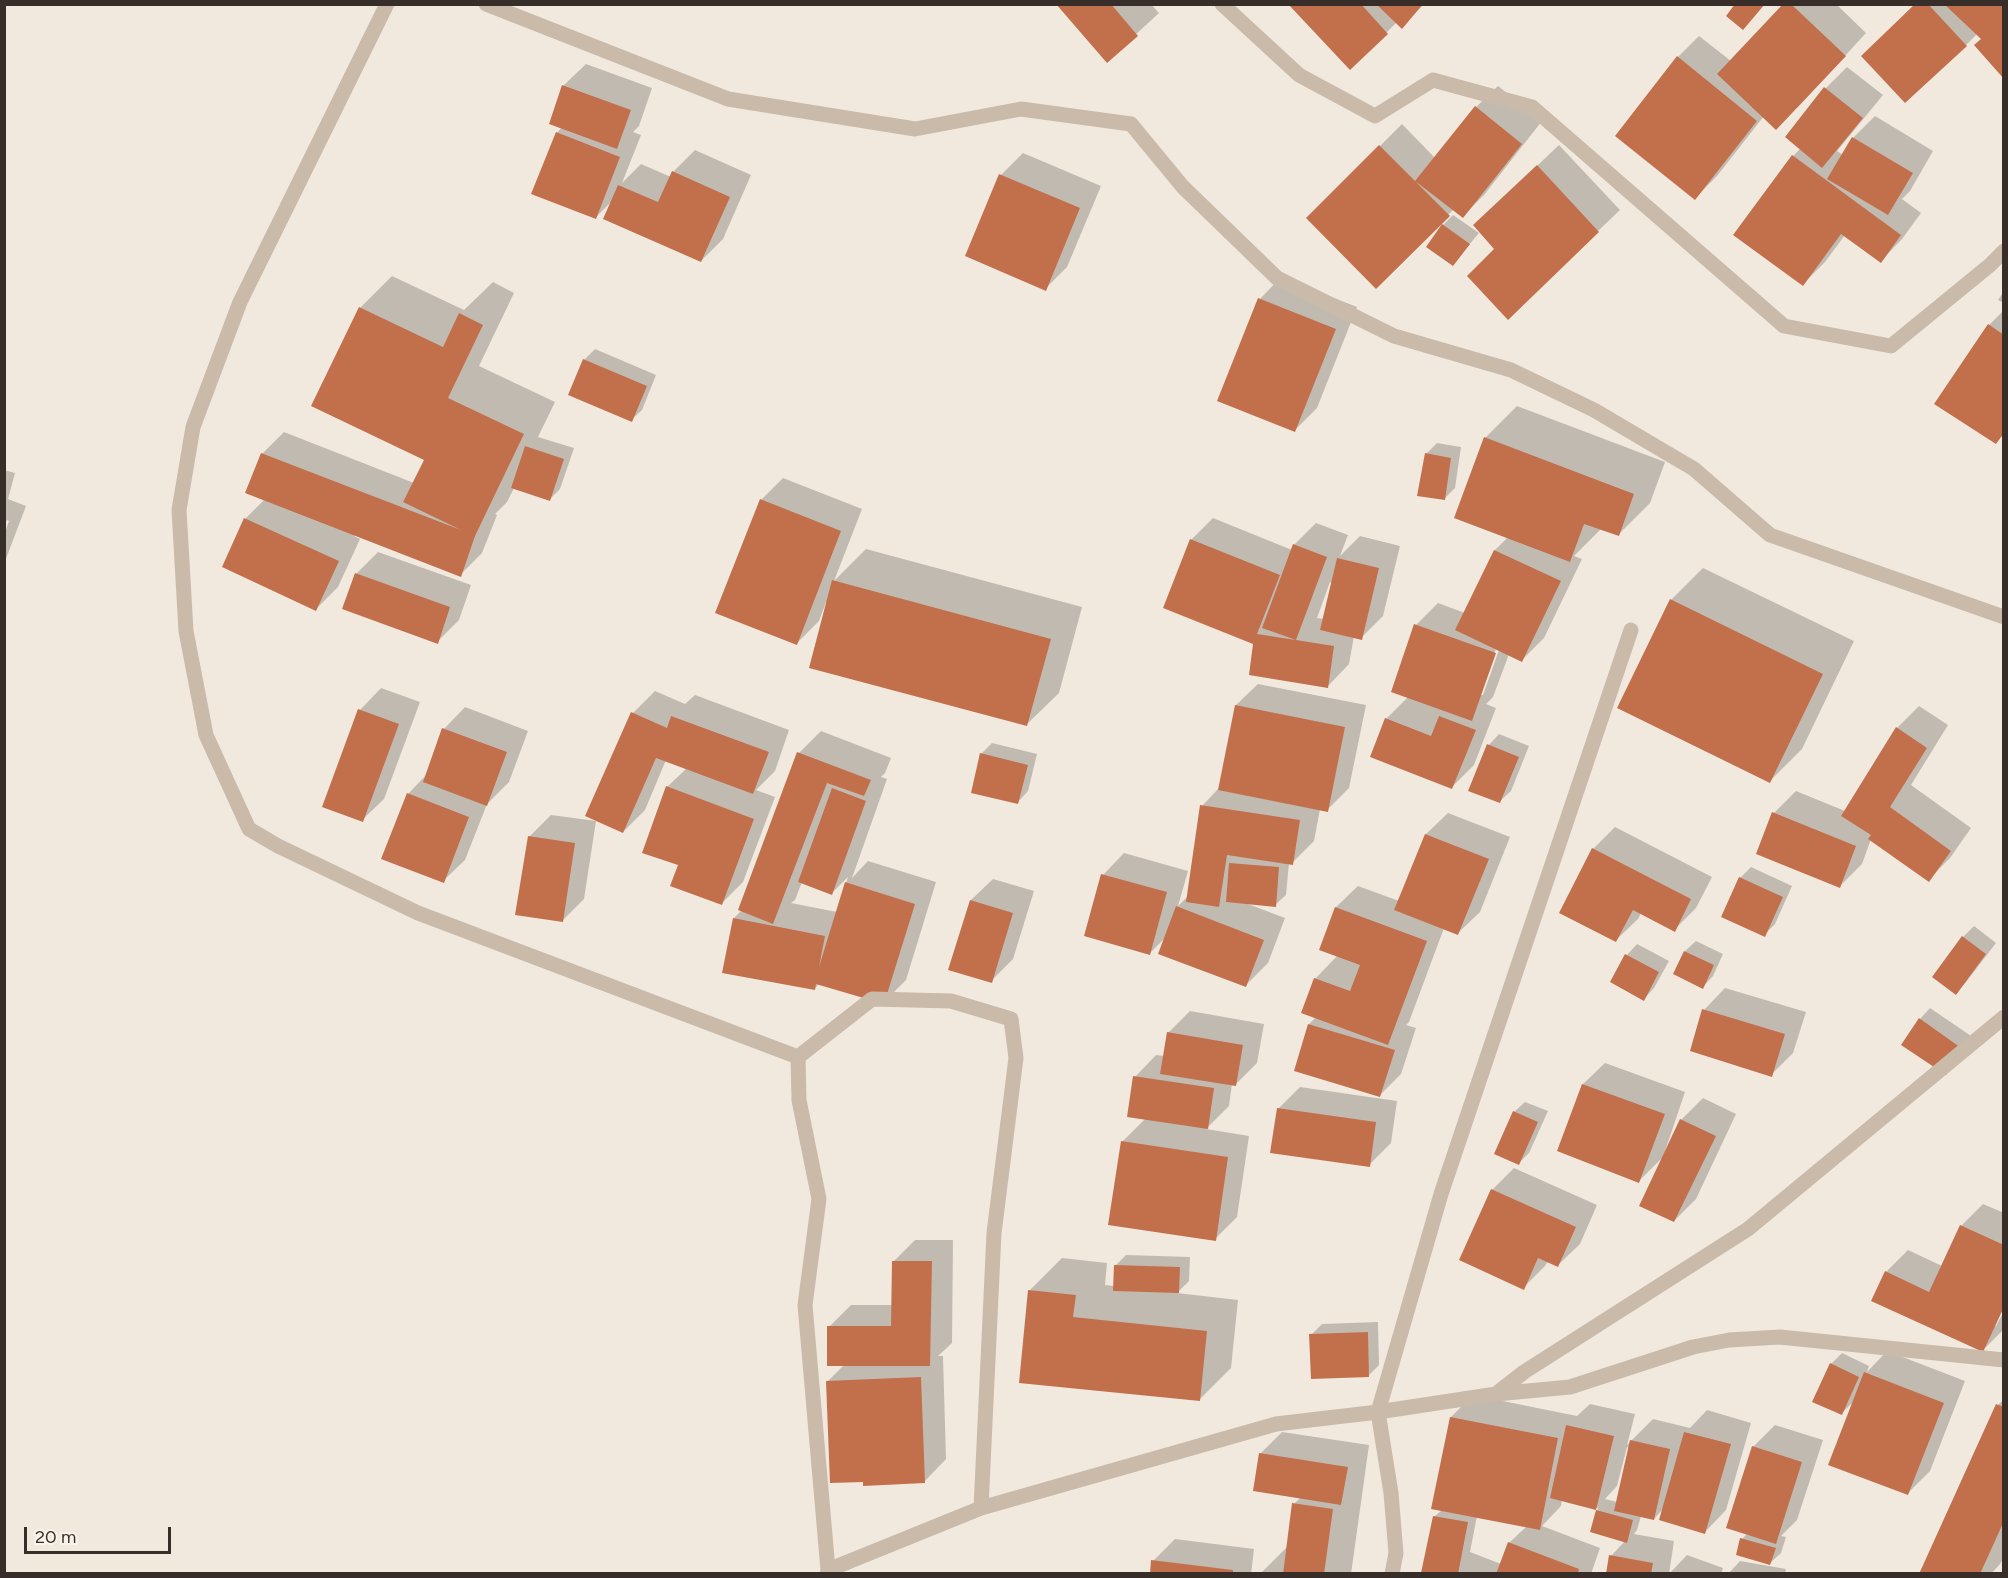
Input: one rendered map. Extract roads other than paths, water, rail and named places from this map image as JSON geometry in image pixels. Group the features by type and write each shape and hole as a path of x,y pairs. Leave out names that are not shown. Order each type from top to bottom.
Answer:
{"street":[{"path":"387,4 240,302 192,427 179,510 186,631 206,735 249,829 278,846 418,913 798,1057"},
{"path":"486,4 728,99 915,129 1021,109 1131,124 1183,187 1277,278 1394,336 1511,370 1594,410 1694,469 1770,535 2004,617"},
{"path":"1222,4 1299,75 1375,116 1433,80 1532,107 1784,326 1891,346 2004,251"},
{"path":"1392,1574 1396,1553 1391,1493 1378,1412 1441,1194 1631,630"},
{"path":"798,1057 872,999 951,1001 1011,1019 1016,1058 994,1233 981,1508"},
{"path":"1496,1394 1524,1372 1749,1229 2004,1017"},
{"path":"798,1057 799,1100 819,1199 805,1305 827,1572 981,1508 1276,1424 1378,1412 1496,1394 1570,1387 1693,1347 1729,1340 1780,1337 2004,1360"}]}
